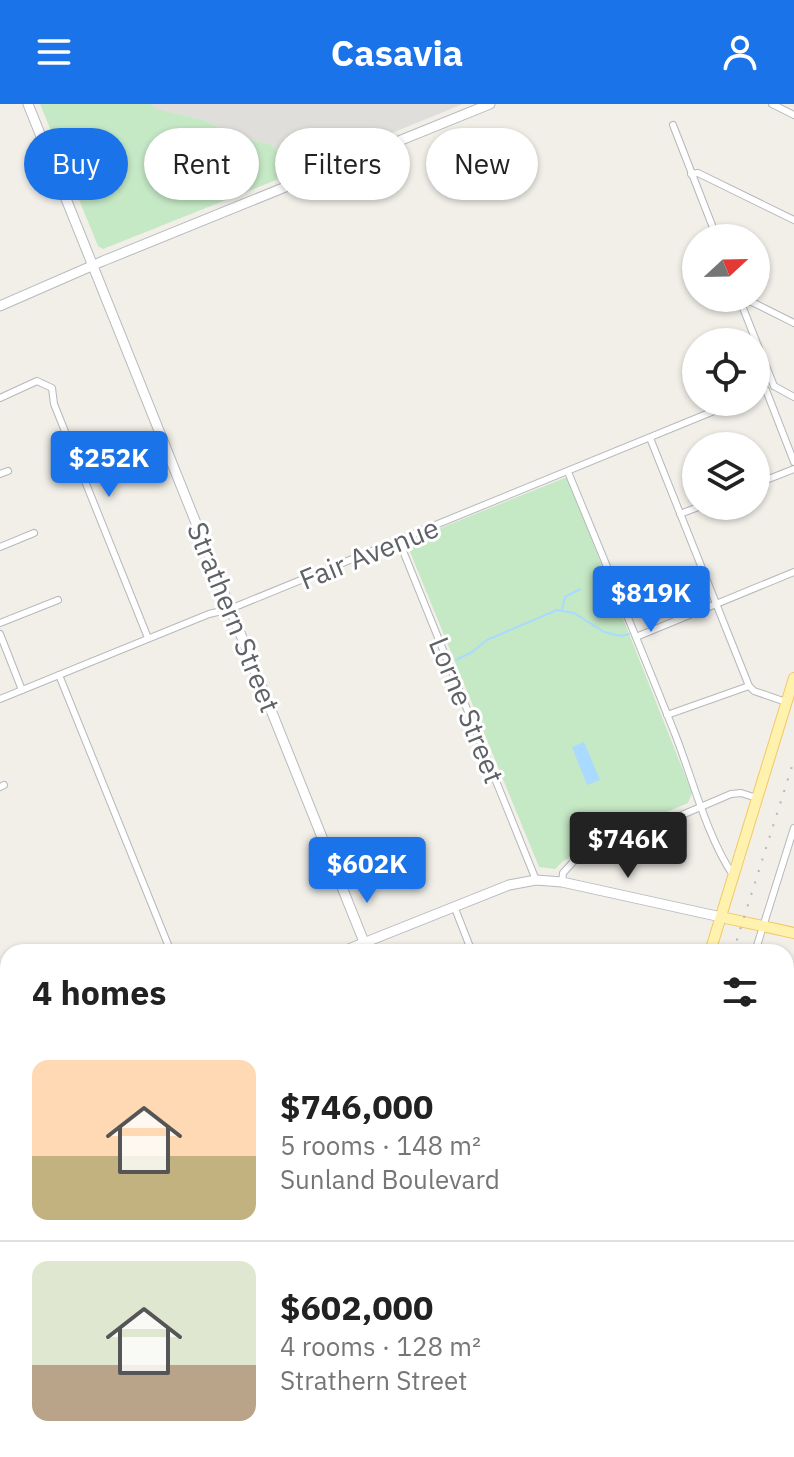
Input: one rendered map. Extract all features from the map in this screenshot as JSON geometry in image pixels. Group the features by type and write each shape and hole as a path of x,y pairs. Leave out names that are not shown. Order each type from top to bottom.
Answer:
{"main road":[{"name":"Strathern Street","path":"28,104 365,944"},
{"path":"0,306 490,104"},
{"path":"713,944 794,678"},
{"path":"372,944 454,906 509,885 536,880 562,882 794,933"}],"street":[{"path":"772,104 794,115"},
{"path":"673,125 711,224"},
{"path":"691,174 698,173 794,220"},
{"path":"770,311 794,323"},
{"path":"0,398 37,381 52,388 54,404 148,638"},
{"path":"770,388 794,397"},
{"path":"770,388 794,462"},
{"name":"Fair Avenue","path":"0,699 399,541 703,416"},
{"path":"650,438 749,686 754,691 786,702"},
{"path":"770,478 794,469"},
{"path":"0,474 8,471"},
{"path":"568,472 702,808 734,877"},
{"path":"0,547 34,533"},
{"name":"Lorne Street","path":"399,541 536,880"},
{"path":"636,637 794,572"},
{"path":"0,623 58,600"},
{"path":"0,634 22,690"},
{"path":"59,675 168,944"},
{"path":"667,715 749,686"},
{"path":"562,882 563,873 574,861 736,793 757,798"},
{"path":"757,944 794,828"},
{"path":"454,906 469,944"}],"shaded area":[{"path":"151,104 463,104 404,128 275,128 275,149 259,142 259,128 219,128 204,120 155,109"}],"green space":[{"path":"40,104 151,104 156,109 204,120 219,128 144,128 144,200 226,200 103,249 98,246 79,200 128,200 128,128 50,128"},
{"path":"259,142 275,149 275,180 259,187"},
{"path":"567,477 692,793 688,803 580,848 581,855 564,860 555,869 539,867 406,542"}],"water":[{"path":"584,742 600,780 587,785 572,747"}],"waterway":[{"path":"562,610 565,597 580,589"},
{"path":"456,660 487,640 557,610 574,613 604,632 621,636 629,634"}],"railway":[{"path":"736,944 794,760"}]}
